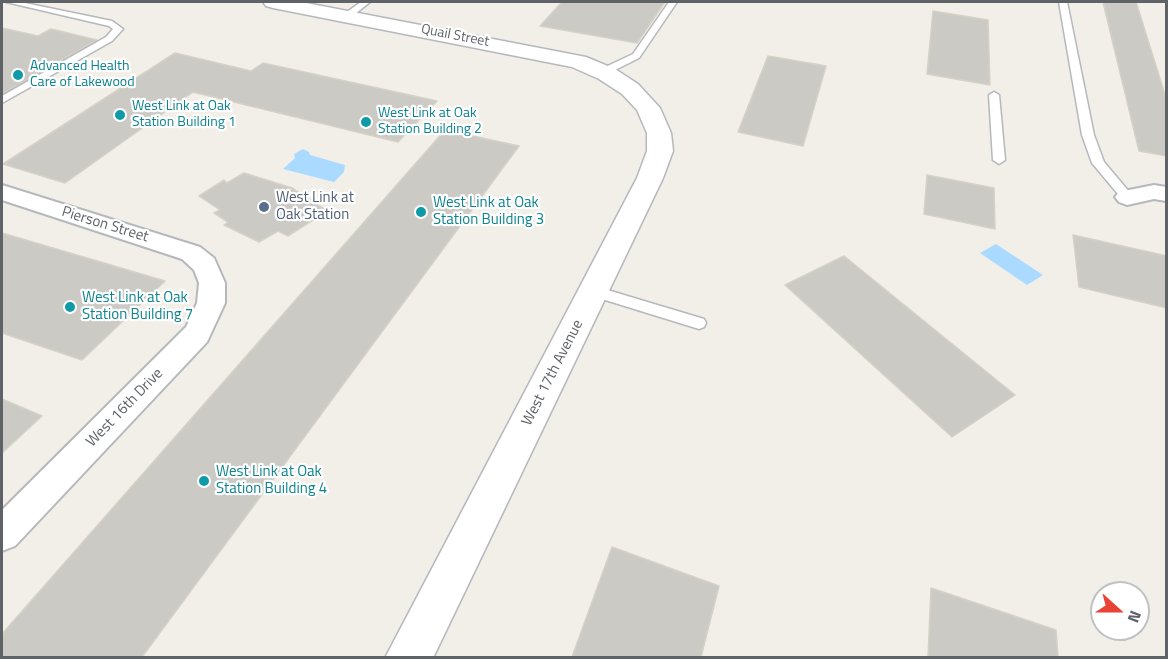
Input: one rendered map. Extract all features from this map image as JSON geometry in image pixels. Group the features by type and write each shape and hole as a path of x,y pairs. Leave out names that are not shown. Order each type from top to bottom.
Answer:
{"street":[{"name":"Quail Street","path":"273,2 555,56 616,80"},
{"name":"West 17th Avenue","path":"408,657 594,291 650,178 660,151 659,133 654,118 644,103 616,80"},
{"name":"Pierson Street","path":"2,192 176,247 191,253 205,266"},
{"path":"1126,197 1154,192 1167,194"},
{"name":"West 16th Drive","path":"2,534 197,334 211,303 212,283 205,266"}],"lane":[{"path":"2,100 109,39 118,29 112,24 10,2"},
{"path":"348,16 366,2"},
{"path":"616,80 636,56 673,2"},
{"path":"1064,2 1088,135 1098,163 1126,197"},
{"path":"994,95 999,160"},
{"path":"594,291 699,323"}],"water":[{"path":"303,149 310,155 345,165 344,172 334,182 283,169 295,158 294,154"},
{"path":"996,244 1043,275 1027,285 980,253"}],"building":[{"path":"562,2 665,2 637,43 540,26"},
{"path":"1103,2 1136,2 1167,101 1167,156 1139,151"},
{"path":"933,11 988,20 990,85 927,74"},
{"name":"Advanced Health Care of Lakewood","path":"2,28 38,36 51,29 97,40 2,94"},
{"path":"175,53 251,71 263,63 437,101 398,142 193,92 65,183 3,164"},
{"path":"768,56 826,66 803,146 738,132"},
{"name":"West Link at Oak Station Building 4","path":"445,130 519,146 142,657 2,657 2,634"},
{"name":"West Link at Oak Station","path":"244,173 292,188 327,211 288,236 278,231 259,242 224,225 228,222 214,213 220,210 199,196 224,180 227,183"},
{"path":"927,175 994,188 995,229 924,214"},
{"name":"West Link at Oak Station Building 7","path":"2,233 165,281 82,360 2,333"},
{"path":"1073,235 1167,256 1167,308 1079,287"},
{"path":"844,256 1015,395 952,437 785,285"},
{"path":"2,399 42,416 2,453"},
{"path":"612,547 719,586 701,657 572,657"},
{"path":"931,588 1056,630 1058,657 928,657"}],"place":[{"name":"Advanced Health Care of Lakewood","path":"18,75"},
{"name":"West Link at Oak Station Building 1","path":"120,115"},
{"name":"West Link at Oak Station Building 2","path":"366,122"},
{"name":"West Link at Oak Station","path":"264,207"},
{"name":"West Link at Oak Station Building 3","path":"421,212"},
{"name":"West Link at Oak Station Building 7","path":"70,307"},
{"name":"West Link at Oak Station Building 4","path":"204,481"}]}
